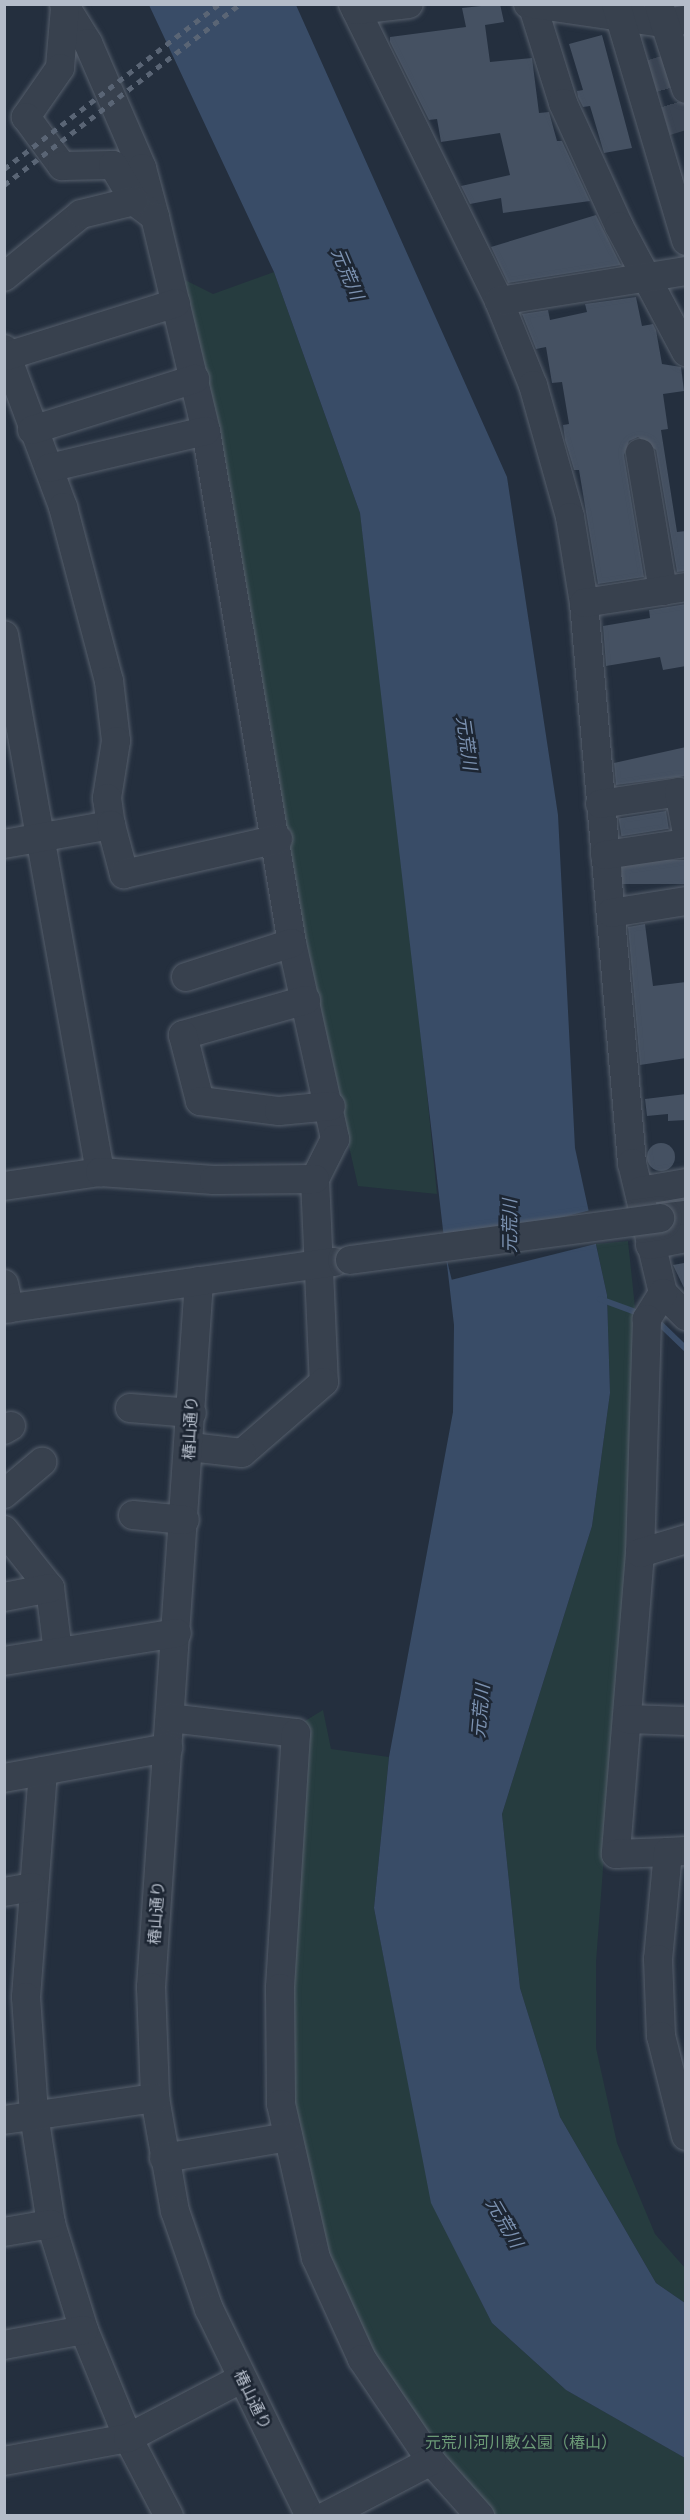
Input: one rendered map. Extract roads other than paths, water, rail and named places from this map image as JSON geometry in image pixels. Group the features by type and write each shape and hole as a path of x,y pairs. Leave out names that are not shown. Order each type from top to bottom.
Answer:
{"street":[{"path":"409,4 354,7 499,302 533,385 567,506 584,603 632,1163 663,1293 686,1316"},
{"path":"686,89 670,16 617,9 531,5 563,103 644,277 686,352"},
{"path":"64,6 60,68 26,117 62,165 113,165 144,209"},
{"path":"64,6 88,43 138,158 144,209 176,303 195,379 278,839 292,943 331,1106 335,1139 315,1179 316,1265 324,1382 242,1453 190,1448"},
{"path":"617,9 686,241"},
{"path":"4,277 81,214 144,209"},
{"path":"499,302 686,271"},
{"path":"176,303 6,353 32,430 49,468 109,681 116,741 107,798 111,825 124,874 278,839"},
{"path":"32,430 195,379"},
{"path":"49,468 206,431"},
{"path":"584,603 674,589 640,453"},
{"path":"4,635 100,1172"},
{"path":"600,804 679,792 686,828"},
{"path":"4,844 111,825"},
{"path":"605,855 686,843"},
{"path":"611,913 686,901"},
{"path":"186,977 292,943"},
{"path":"306,1000 183,1035 200,1101 279,1111 331,1106"},
{"path":"4,1186 100,1172 214,1180 315,1179"},
{"path":"640,1191 686,1183"},
{"path":"6,1300 200,1281 673,1216"},
{"path":"650,1245 686,1238"},
{"name":"椿山通り","path":"200,1281 151,1987 155,2098 175,2211 209,2309 241,2379 310,2516"},
{"path":"663,1293 647,1319 640,1553 616,1854 676,1851 658,1959 661,2036 679,2087 686,2136"},
{"path":"130,1408 192,1413"},
{"path":"4,1494 42,1462"},
{"path":"133,1515 185,1520"},
{"path":"4,1530 50,1588 58,1652"},
{"path":"640,1553 686,1539"},
{"path":"4,1597 50,1588"},
{"path":"4,1661 177,1633"},
{"path":"170,1718 296,1733 280,1989 281,2104 316,2258 362,2359 431,2461 480,2516"},
{"path":"627,1719 686,1721"},
{"path":"4,1778 168,1748"},
{"path":"43,1771 33,1887 15,1999 51,2223 84,2330 128,2439 170,2516"},
{"path":"4,1892 33,1887"},
{"path":"4,2120 155,2098"},
{"path":"164,2158 288,2137"},
{"path":"4,2232 51,2223"},
{"path":"4,2344 84,2330"},
{"path":"4,2461 128,2439 241,2379"},
{"path":"326,2516 431,2461"}],"water":[{"name":"元荒川","path":"149,5 296,5 507,477 558,815 575,1148 607,1295 610,1393 592,1526 502,1814 520,1988 560,2117 656,2283 685,2303 685,2458 566,2390 492,2323 431,2203 374,1908 389,1757 453,1412 454,1325 360,513 274,272"}],"waterway":[{"path":"600,1299 641,1314"},
{"path":"656,1320 686,1349"}],"tunnel":[{"path":"663,55 686,130"}],"railway":[{"path":"4,169 219,4"},
{"path":"4,185 240,4"}],"park label":[{"name":"元荒川河川敷公園（椿山）","path":"521,2443"}]}
